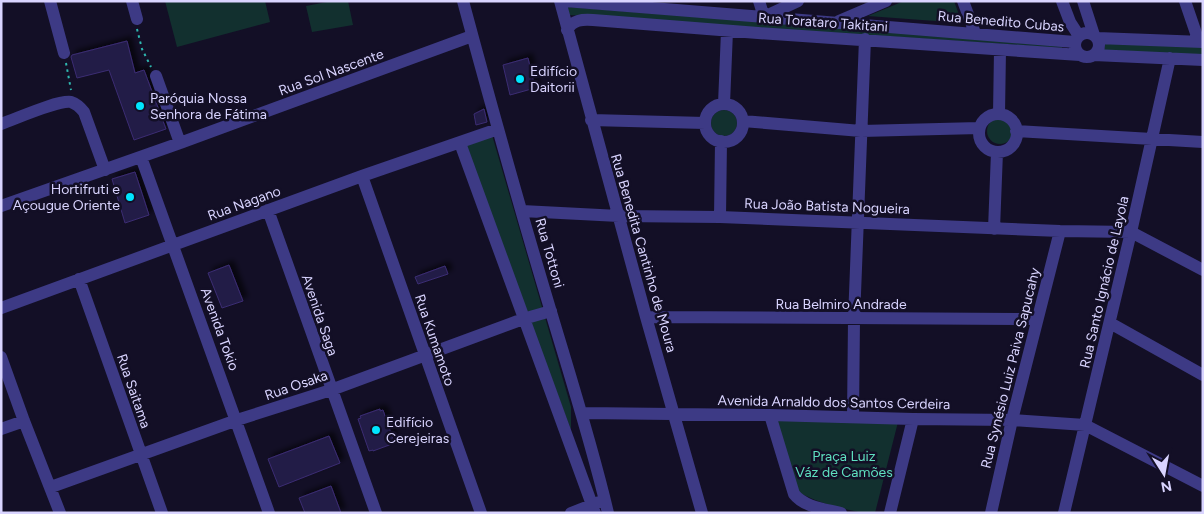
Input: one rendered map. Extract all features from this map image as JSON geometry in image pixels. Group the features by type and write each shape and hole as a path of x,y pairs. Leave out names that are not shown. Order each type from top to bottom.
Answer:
{"street":[{"path":"50,1 64,53"},
{"path":"132,1 137,19"},
{"name":"Rua Tottoni","path":"463,1 498,129 582,413 606,507"},
{"name":"Rua Benedita Cantinho de Moura","path":"560,1 591,120 702,513"},
{"name":"Rua Benedito Cubas","path":"565,1 662,5 764,17 1077,39"},
{"path":"758,33 764,17 759,1"},
{"path":"764,17 798,1"},
{"path":"836,22 863,6 886,1"},
{"path":"963,1 975,33"},
{"path":"1062,1 1077,39 1076,49 1080,55 1087,57 1094,55 1203,60"},
{"path":"1083,1 1099,45 1094,55"},
{"path":"1077,39 1088,32 1096,36 1201,42 1185,1"},
{"path":"593,20 592,15 595,3"},
{"name":"Rua Torataro Takitani","path":"567,30 573,23 579,20 593,20 1080,55"},
{"path":"724,104 727,31"},
{"name":"Rua Sol Nascente","path":"1,206 180,143 472,36"},
{"path":"853,417 854,319 865,39"},
{"path":"998,114 1000,50"},
{"name":"Rua Santo Ignácio de Layola","path":"1064,513 1110,323 1170,58"},
{"path":"156,76 180,143"},
{"path":"1,124 58,104 73,102 84,112 105,170"},
{"path":"724,104 732,106 737,110 743,121 742,129 734,139 721,141 711,136 707,131 705,123 714,106 724,104"},
{"path":"998,114 1006,116 1011,120 1016,131 1012,144 1007,149 997,152 985,146 979,135 983,121 988,116 998,114"},
{"path":"591,120 705,123"},
{"path":"743,121 861,131 980,128"},
{"name":"Rua Nagano","path":"1,308 362,176 498,129"},
{"path":"1016,131 1203,142"},
{"path":"720,217 721,141"},
{"path":"460,143 593,509"},
{"path":"994,228 997,152"},
{"name":"Avenida Tokio","path":"141,157 269,513"},
{"name":"Rua Kumamoto","path":"362,176 481,513"},
{"name":"Avenida Saga","path":"268,210 376,513"},
{"name":"Rua João Batista Nogueira","path":"522,211 619,216 720,217 1060,231 1131,232"},
{"name":"Rua Synésio Luiz Paiva Sapucahy","path":"991,513 1036,319 1060,231"},
{"path":"1131,232 1203,270"},
{"name":"Rua Saitama","path":"79,279 162,513"},
{"name":"Rua Osaka","path":"51,487 237,420 331,390 424,354 523,319 551,311"},
{"name":"Rua Belmiro Andrade","path":"646,317 1036,319"},
{"path":"1110,323 1203,375"},
{"path":"1,357 60,513"},
{"path":"573,452 582,413"},
{"name":"Avenida Arnaldo dos Santos Cerdeira","path":"582,413 1012,420 1085,424"},
{"path":"770,415 794,494 798,500 806,504 841,513"},
{"path":"890,513 912,419"},
{"path":"1,429 24,421"},
{"path":"1085,424 1203,486"},
{"path":"571,513 606,507"}],"path":[{"path":"137,19 136,26 142,49 156,76"},
{"path":"64,53 73,102"}],"green space":[{"path":"165,1 265,1 270,22 177,47"},
{"path":"332,1 348,1 353,25 312,32 306,6"},
{"path":"904,1 954,1 962,23 868,16"},
{"path":"567,7 1062,44 1062,48 569,15"},
{"path":"1106,41 1203,45 1203,56 1104,50"},
{"path":"724,110 733,114 737,123 733,132 724,136 715,132 711,123 715,114"},
{"path":"1000,118 1009,122 1013,131 1009,140 1000,144 991,140 987,131 991,122"},
{"path":"492,135 571,407 571,430 464,145"},
{"name":"Praça Luiz Váz de Camões","path":"777,420 898,422 875,513 835,507 798,492"}],"building":[{"path":"127,41 135,73 144,70 166,129 134,140 109,70 77,78 71,57 72,55"},
{"name":"Edifício Daitorii","path":"528,58 535,88 510,95 503,65"},
{"path":"484,109 487,122 476,125 474,114"},
{"name":"Hortifruti e Açougue Oriente","path":"135,172 149,215 125,223 112,179"},
{"path":"229,265 243,301 222,308 208,273"},
{"path":"445,266 448,274 418,284 415,277"},
{"name":"Edifício Cerejeiras","path":"380,409 380,411 383,410 394,442 369,451 358,419 361,418 360,416"},
{"path":"329,436 340,463 279,487 268,459"},
{"path":"331,486 341,513 305,513 299,498"}],"place":[{"name":"Edifício Daitorii","path":"520,79"},
{"name":"Paróquia Nossa Senhora de Fátima","path":"140,106"},
{"name":"Hortifruti e Açougue Oriente","path":"130,197"},
{"name":"Edifício Cerejeiras","path":"376,430"}]}
